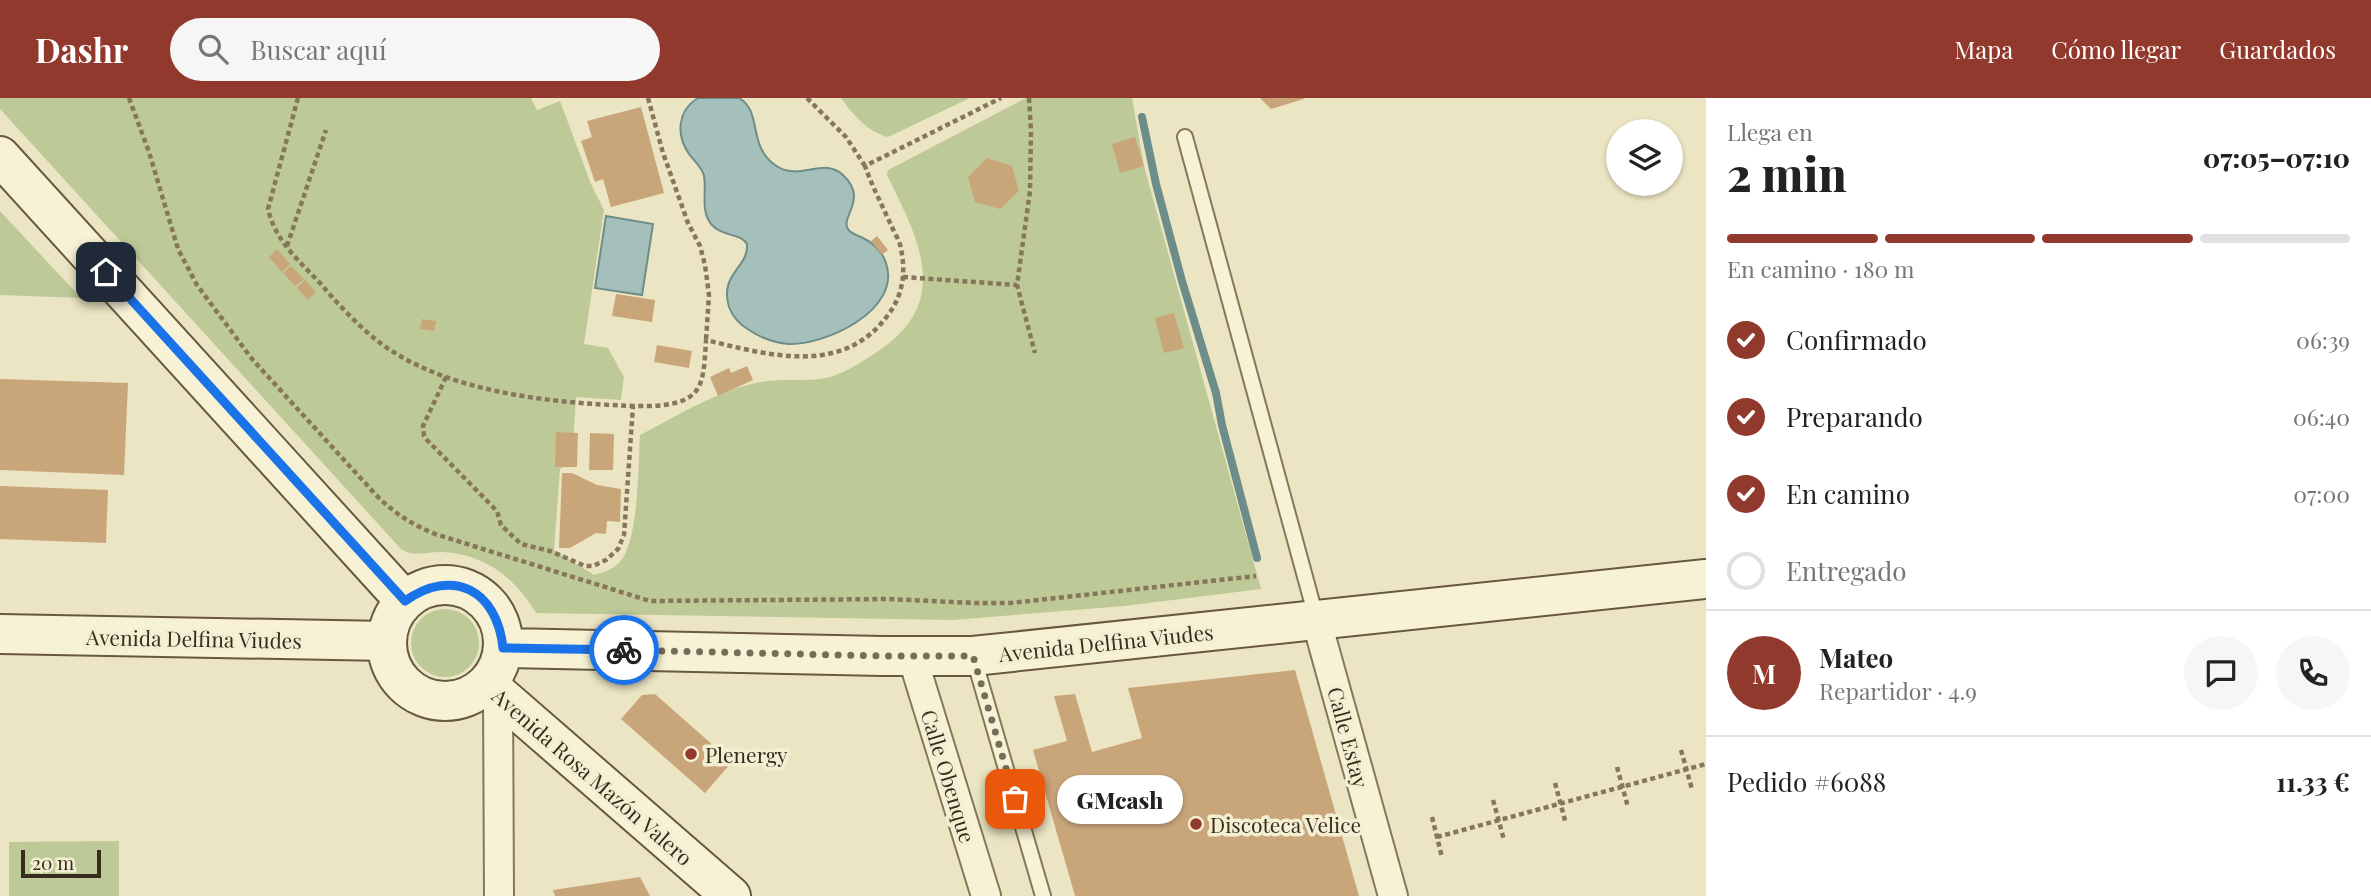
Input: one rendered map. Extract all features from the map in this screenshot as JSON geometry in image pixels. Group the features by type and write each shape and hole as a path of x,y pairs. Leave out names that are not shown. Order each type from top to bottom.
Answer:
{"street":[{"path":"0,156 405,601"},
{"name":"Avenida Delfina Viudes","path":"503,648 973,656 1706,579"},
{"path":"492,689 452,701 432,700 414,692 399,678 390,661 387,641 389,626 405,601 421,590 440,585 460,587 478,595 493,609 501,628 503,648 492,689 499,896"},
{"name":"Calle Estay","path":"1317,619 1393,896"},
{"name":"Avenida Delfina Viudes","path":"0,634 387,641"},
{"name":"Calle Obenque","path":"912,656 986,896"},
{"name":"Avenida Rosa Mazón Valero","path":"492,689 731,896"}],"lane":[{"path":"1185,136 1317,619"},
{"path":"973,656 1043,896"}],"path":[{"path":"129,98 149,152 178,248 212,309 252,359 376,495 396,514 415,526 650,601 889,599 1011,603 1256,576"},
{"path":"299,98 268,209 272,227 286,247 359,325 397,355 446,377 495,391 533,398 633,406 666,405 689,396 698,388 702,375 709,295 700,246 688,223 663,153 651,99"},
{"path":"706,340 769,355 799,357 848,348 868,337 895,306 904,277 901,247 870,181 866,166 846,137 807,98"},
{"path":"866,166 1001,98"},
{"path":"1029,98 1030,191 1017,285 1035,353"},
{"path":"286,247 326,130"},
{"path":"904,277 1017,285"},
{"path":"446,377 423,426 424,436 496,511 501,526 521,544 550,551 585,566 593,566 606,560 618,549 624,534 633,406"},
{"path":"1681,750 1692,789"},
{"path":"1437,837 1706,764"},
{"path":"1617,767 1628,807"},
{"path":"1555,783 1566,824"},
{"path":"1493,800 1504,840"},
{"path":"1432,817 1442,857"}],"green space":[{"path":"0,98 531,98 537,110 560,101 591,184 604,210 584,344 608,348 624,377 621,400 576,397 572,461 560,469 554,550 594,575 616,565 628,548 637,500 640,435 696,405 741,387 765,381 812,380 836,375 877,352 901,333 915,312 922,291 923,269 910,223 887,175 888,170 1026,98 1132,98 1144,166 1261,589 1124,606 953,620 536,613 519,589 485,563 458,554 416,554 401,549 0,109"},
{"path":"841,98 970,98 888,137 862,122"},
{"path":"0,211 81,298 0,295"},
{"path":"445,609 458,611 469,619 477,630 477,656 469,667 458,675 445,677 432,675 421,667 413,656 411,643 413,630 421,619 432,611"},
{"path":"119,841 119,896 9,896 9,842"}],"water":[{"path":"698,98 739,98 746,104 754,120 761,148 775,165 794,171 820,168 836,170 851,184 854,200 847,219 848,229 869,241 879,251 886,263 888,280 883,296 872,310 857,322 822,338 789,344 758,335 743,326 735,317 729,307 728,286 744,259 747,244 740,238 715,228 708,218 703,173 685,147 681,131 682,116"},
{"path":"606,216 653,224 642,295 595,288"}],"building":[{"path":"1260,98 1304,98 1304,99 1271,109"},
{"path":"641,107 664,193 611,207 603,179 595,182 581,141 592,137 587,121"},
{"path":"1135,137 1144,166 1120,173 1112,144"},
{"path":"987,158 1012,166 1019,191 1000,209 975,202 968,177"},
{"path":"877,236 888,250 882,255 871,241"},
{"path":"277,249 290,264 282,272 269,257"},
{"path":"291,266 304,279 295,286 283,273"},
{"path":"305,280 316,292 308,300 297,288"},
{"path":"616,294 655,300 652,322 612,316"},
{"path":"1174,313 1184,348 1164,353 1155,318"},
{"path":"422,319 436,321 434,331 420,329"},
{"path":"657,345 692,351 689,368 654,362"},
{"path":"747,366 753,380 718,396 710,377 729,368 731,373"},
{"path":"0,379 128,383 124,475 0,470"},
{"path":"556,432 578,433 577,467 555,467"},
{"path":"590,433 614,434 613,470 589,470"},
{"path":"562,473 572,473 597,485 621,489 620,522 607,521 606,534 596,533 570,548 559,548"},
{"path":"0,486 108,490 106,543 0,539"},
{"name":"Discoteca Velice","path":"1295,670 1359,896 1075,896 1033,750 1067,741 1054,696 1075,694 1092,752 1142,738 1128,688"},
{"path":"655,694 732,762 705,793 621,719 642,695"},
{"path":"640,877 650,896 555,896 553,890"}],"waterway":[{"path":"1142,117 1156,184 1216,393 1257,558"}],"way so far":[{"path":"624,650 973,656 1015,799"}],"place":[{"name":"Plenergy","path":"691,754"},
{"name":"GMcash","path":"1015,799"},
{"name":"Discoteca Velice","path":"1196,824"}],"route":[{"path":"106,272 405,601 421,590 440,585 460,587 478,595 493,609 501,628 503,648 624,650"}]}
